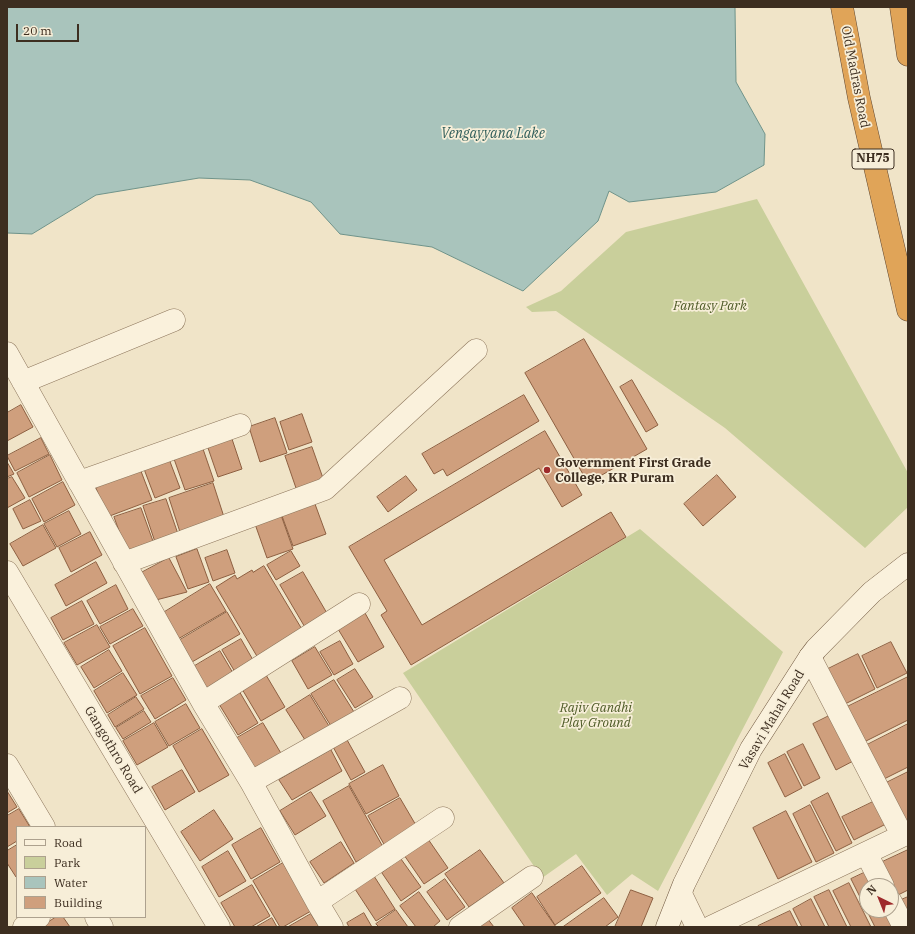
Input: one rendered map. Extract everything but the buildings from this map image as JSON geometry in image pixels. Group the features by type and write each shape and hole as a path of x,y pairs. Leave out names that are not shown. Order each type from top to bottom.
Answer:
{"highway":[{"name":"Old Madras Road","path":"842,7 859,98 908,310"},
{"path":"904,13 907,45"}],"street":[{"path":"23,382 174,320"},
{"path":"124,563 325,489 476,350"},
{"path":"7,353 203,703 251,782 332,927"},
{"path":"79,482 240,425"},
{"name":"Vasavi Mahal Road","path":"667,927 684,884 751,749 810,657 872,592 908,564"},
{"name":"Gangothro Road","path":"7,572 219,927"},
{"path":"203,703 360,604"},
{"path":"711,927 905,834 810,657"},
{"path":"251,782 400,698"},
{"path":"7,765 43,826"},
{"path":"317,902 443,818"},
{"path":"866,853 879,878"},
{"path":"460,927 532,877"},
{"path":"681,894 697,927"},
{"path":"899,917 904,927"},
{"path":"24,927 38,918"},
{"path":"97,918 102,927"}],"green space":[{"name":"Fantasy Park","path":"757,199 908,473 908,507 865,548 725,428 556,311 532,312 526,307 561,291 626,232"},
{"name":"Rajiv Gandhi Play Ground","path":"640,529 783,652 658,891 632,874 607,895 576,854 542,878 403,673"}],"water":[{"name":"Vengayyana Lake","path":"7,7 735,7 736,82 765,134 764,165 716,192 629,202 609,191 598,221 523,291 432,247 340,234 311,202 250,180 199,178 96,195 32,234 7,233"}],"place":[{"name":"Government First Grade College, KR Puram","path":"547,470"}]}
